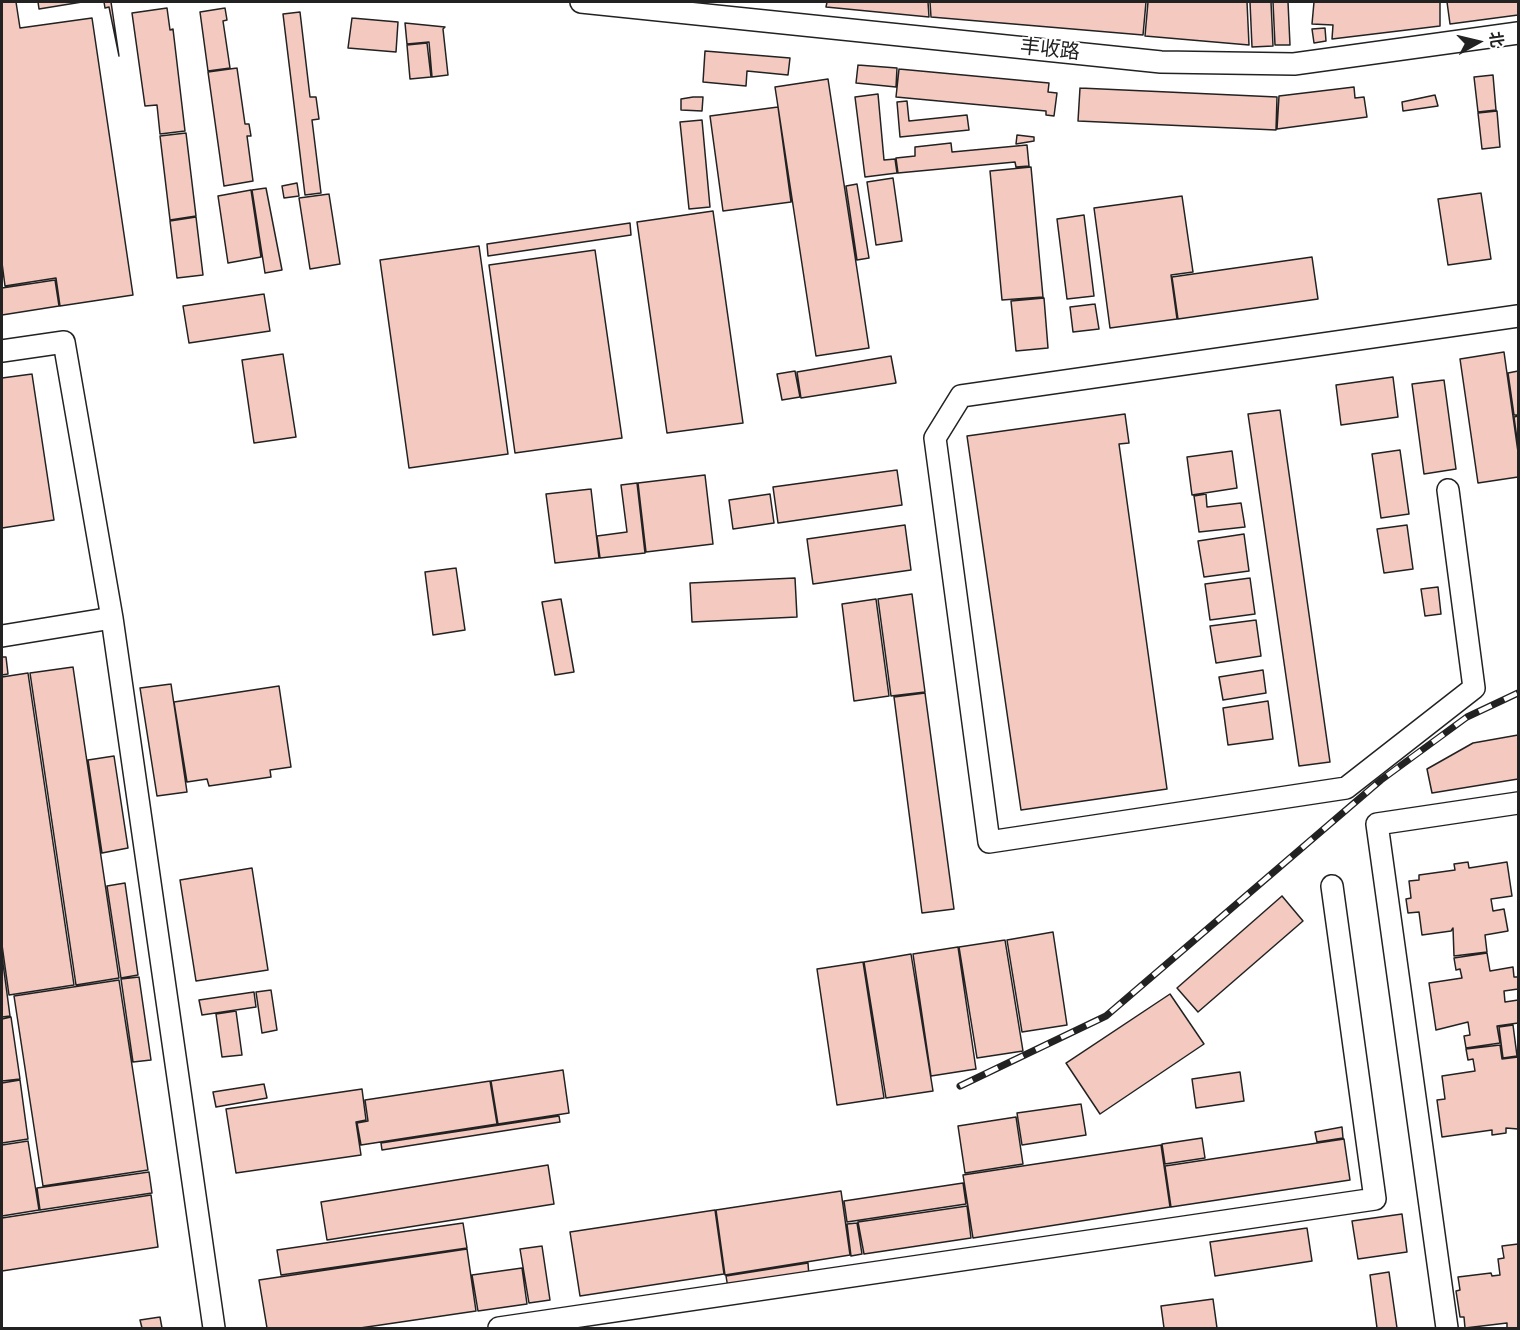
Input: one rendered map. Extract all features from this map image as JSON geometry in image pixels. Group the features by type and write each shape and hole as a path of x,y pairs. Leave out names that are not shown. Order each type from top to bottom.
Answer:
{"street":[{"name":"丰收路","path":"581,2 1161,62 1294,64 1518,33"},
{"path":"1448,490 1474,687 1346,788 989,842 935,438 961,396 1518,316"},
{"path":"2,351 64,342 112,618 214,1329"},
{"path":"2,636 112,618"},
{"path":"1447,1329 1377,824 1518,803"},
{"path":"499,1329 1375,1200 1332,886"}],"building":[{"path":"2,2 16,2 20,28 92,18 133,295 60,306 56,278 5,286 2,263"},
{"path":"38,2 82,2 39,9"},
{"path":"104,2 111,2 119,56 109,7 105,8"},
{"path":"827,2 928,2 929,17 826,7"},
{"path":"930,2 1146,2 1143,35 931,17"},
{"path":"1148,2 1247,2 1249,45 1145,36"},
{"path":"1250,2 1271,2 1273,46 1252,47"},
{"path":"1273,2 1288,2 1290,45 1275,45"},
{"path":"1314,2 1440,2 1440,26 1332,39 1333,25 1312,24"},
{"path":"1447,2 1518,2 1518,15 1450,24"},
{"path":"167,8 170,30 173,29 185,131 160,134 157,105 145,106 132,13"},
{"path":"225,8 227,20 223,21 230,68 208,71 200,12"},
{"path":"300,12 310,97 316,97 319,119 312,120 321,193 305,195 283,14"},
{"path":"352,18 398,22 396,52 348,48"},
{"path":"405,23 445,27 443,29 448,75 432,77 429,42 407,44"},
{"path":"1325,28 1326,41 1314,43 1312,29"},
{"path":"427,43 431,77 410,79 407,45"},
{"path":"705,51 790,58 788,75 747,71 746,86 703,82"},
{"path":"858,65 897,68 896,87 856,83"},
{"path":"237,68 245,124 249,124 251,136 247,136 253,181 224,186 208,72"},
{"path":"899,69 1049,83 1048,92 1057,93 1054,116 1046,115 1046,111 896,97"},
{"path":"1493,75 1496,110 1478,112 1474,77"},
{"path":"828,79 869,348 816,356 775,87"},
{"path":"1354,87 1355,98 1364,97 1367,117 1277,129 1279,96"},
{"path":"1080,88 1277,97 1276,130 1078,121"},
{"path":"878,94 884,160 895,159 897,173 865,177 855,97"},
{"path":"1435,95 1438,106 1403,111 1402,102"},
{"path":"703,97 702,111 681,110 681,99"},
{"path":"907,101 909,121 967,115 969,130 900,137 897,102"},
{"path":"778,107 791,202 723,211 710,116"},
{"path":"1497,111 1500,147 1482,149 1478,113"},
{"path":"702,120 710,207 689,209 680,122"},
{"path":"186,133 196,216 170,220 160,136"},
{"path":"1017,135 1034,137 1034,141 1016,144"},
{"path":"951,143 952,152 1027,145 1029,166 1016,167 1015,162 898,173 896,158 915,156 915,147"},
{"path":"1031,167 1043,297 1002,300 990,171"},
{"path":"893,178 902,241 876,245 867,182"},
{"path":"297,183 299,196 284,198 282,186"},
{"path":"857,184 869,258 857,260 846,186"},
{"path":"266,188 282,270 265,273 252,190"},
{"path":"251,190 261,257 228,263 218,196"},
{"path":"1481,193 1491,259 1448,265 1438,199"},
{"path":"329,194 340,264 310,269 299,198"},
{"path":"1182,196 1193,272 1171,275 1177,319 1110,328 1094,208"},
{"path":"713,211 743,423 667,433 637,222"},
{"path":"1084,215 1094,296 1067,299 1057,219"},
{"path":"196,217 203,275 177,278 170,221"},
{"path":"630,223 631,235 488,256 487,244"},
{"path":"479,246 508,454 409,468 380,260"},
{"path":"595,250 622,438 515,453 489,265"},
{"path":"1312,257 1318,299 1178,319 1172,277"},
{"path":"55,280 59,306 2,315 2,288"},
{"path":"264,294 270,331 189,343 183,306"},
{"path":"1044,298 1048,348 1016,351 1011,301"},
{"path":"1095,304 1099,329 1073,332 1070,307"},
{"path":"1504,352 1518,452 1518,477 1478,483 1460,359"},
{"path":"283,354 296,437 254,443 242,360"},
{"path":"891,356 896,383 801,398 797,372"},
{"path":"795,371 800,397 782,400 777,374"},
{"path":"1518,371 1518,415 1514,415 1508,373"},
{"path":"32,374 54,520 2,528 2,378"},
{"path":"1393,377 1398,417 1341,425 1336,385"},
{"path":"1444,380 1456,469 1424,474 1412,384"},
{"path":"1280,410 1330,762 1299,766 1248,414"},
{"path":"1125,414 1129,443 1119,444 1167,789 1021,810 967,436"},
{"path":"1518,416 1518,446 1514,417"},
{"path":"1400,450 1409,514 1381,518 1372,454"},
{"path":"1232,451 1237,488 1192,495 1187,457"},
{"path":"897,470 902,505 778,523 773,487"},
{"path":"705,475 713,544 646,552 638,483"},
{"path":"637,483 645,553 600,558 597,536 627,532 621,485"},
{"path":"591,489 599,558 555,563 546,494"},
{"path":"770,494 774,523 733,529 729,500"},
{"path":"1206,494 1207,507 1241,503 1245,527 1199,532 1194,496"},
{"path":"905,525 911,570 813,584 807,539"},
{"path":"1407,525 1413,569 1384,573 1377,529"},
{"path":"1244,534 1249,571 1204,577 1198,541"},
{"path":"456,568 465,630 433,635 425,572"},
{"path":"795,578 797,617 692,622 690,583"},
{"path":"1250,578 1255,614 1210,620 1205,584"},
{"path":"1438,587 1441,614 1425,616 1421,589"},
{"path":"912,594 925,692 891,696 878,599"},
{"path":"561,599 574,672 555,675 542,602"},
{"path":"876,599 889,696 854,701 842,604"},
{"path":"1256,620 1261,656 1216,663 1210,626"},
{"path":"2,657 6,657 8,674 2,675"},
{"path":"73,667 119,978 76,985 30,673"},
{"path":"1263,670 1266,693 1223,700 1219,677"},
{"path":"28,673 74,985 9,995 2,945 2,677"},
{"path":"171,684 187,792 157,796 140,688"},
{"path":"279,686 291,767 270,770 271,777 209,786 207,779 187,782 174,702"},
{"path":"925,693 954,909 922,913 894,697"},
{"path":"1268,701 1273,739 1228,745 1223,708"},
{"path":"1518,735 1518,779 1432,793 1427,769 1473,743"},
{"path":"114,756 128,848 102,853 88,760"},
{"path":"1468,862 1469,868 1507,862 1512,896 1491,899 1493,911 1504,909 1508,931 1485,935 1487,952 1454,956 1453,928 1451,931 1422,935 1419,912 1408,913 1406,899 1411,898 1409,881 1419,880 1419,875 1455,870 1454,864"},
{"path":"252,868 268,970 196,981 180,880"},
{"path":"125,883 138,975 121,978 107,886"},
{"path":"1282,896 1303,921 1198,1012 1177,988"},
{"path":"1053,932 1067,1025 1022,1032 1007,940"},
{"path":"1005,940 1023,1051 977,1058 959,947"},
{"path":"958,947 976,1069 931,1076 913,954"},
{"path":"1487,953 1490,971 1513,967 1514,977 1518,977 1518,989 1504,991 1505,1002 1518,1000 1518,1023 1497,1026 1500,1043 1466,1048 1464,1036 1470,1035 1468,1022 1436,1030 1429,983 1462,978 1460,969 1456,970 1454,958"},
{"path":"911,954 933,1091 886,1098 864,962"},
{"path":"2,956 10,1016 2,1017"},
{"path":"863,962 884,1098 837,1105 817,969"},
{"path":"139,977 151,1060 133,1062 121,979"},
{"path":"119,980 148,1170 43,1186 14,996"},
{"path":"271,990 277,1030 262,1033 256,992"},
{"path":"254,992 256,1007 202,1015 199,1000"},
{"path":"1170,994 1204,1044 1100,1114 1066,1063"},
{"path":"236,1011 242,1055 222,1057 216,1014"},
{"path":"11,1017 20,1079 2,1081 2,1019"},
{"path":"1513,1025 1517,1056 1503,1058 1499,1027"},
{"path":"1500,1045 1502,1059 1518,1057 1518,1129 1506,1128 1506,1133 1492,1135 1492,1130 1442,1137 1437,1100 1445,1099 1442,1076 1475,1071 1473,1059 1468,1060 1466,1049"},
{"path":"563,1070 569,1113 498,1124 491,1081"},
{"path":"1240,1072 1244,1101 1196,1108 1192,1079"},
{"path":"20,1080 28,1139 2,1143 2,1083"},
{"path":"490,1081 497,1124 361,1145 357,1123 368,1121 365,1100"},
{"path":"264,1084 267,1098 216,1107 213,1092"},
{"path":"362,1089 366,1120 356,1122 361,1155 236,1173 226,1109"},
{"path":"1081,1104 1086,1135 1022,1145 1017,1113"},
{"path":"559,1116 560,1122 382,1150 381,1143"},
{"path":"1016,1117 1023,1164 965,1173 958,1126"},
{"path":"1342,1127 1343,1138 1317,1142 1315,1132"},
{"path":"1202,1138 1205,1158 1165,1164 1162,1144"},
{"path":"1344,1139 1350,1180 1171,1207 1165,1166"},
{"path":"28,1141 39,1210 2,1216 2,1145"},
{"path":"1161,1145 1170,1207 973,1238 963,1175"},
{"path":"548,1165 554,1204 327,1240 321,1202"},
{"path":"149,1172 152,1193 40,1210 37,1188"},
{"path":"963,1183 966,1204 847,1222 844,1201"},
{"path":"841,1191 850,1255 725,1275 716,1210"},
{"path":"151,1195 158,1247 2,1271 2,1218"},
{"path":"967,1206 971,1238 864,1254 858,1222"},
{"path":"715,1210 724,1274 580,1296 570,1232"},
{"path":"1402,1214 1407,1252 1358,1259 1352,1221"},
{"path":"463,1223 467,1248 281,1275 277,1250"},
{"path":"857,1223 862,1254 851,1256 847,1224"},
{"path":"1307,1228 1312,1261 1215,1276 1210,1242"},
{"path":"1518,1244 1518,1328 1507,1328 1507,1323 1465,1328 1464,1317 1460,1317 1456,1291 1460,1290 1458,1277 1491,1273 1492,1276 1500,1275 1498,1259 1504,1258 1502,1246"},
{"path":"542,1246 550,1300 529,1303 520,1249"},
{"path":"467,1249 476,1311 360,1328 267,1328 259,1280"},
{"path":"808,1263 809,1276 728,1288 726,1276"},
{"path":"522,1268 527,1304 478,1311 472,1275"},
{"path":"1389,1272 1397,1328 1377,1328 1370,1275"},
{"path":"1213,1299 1217,1328 1164,1328 1161,1306"},
{"path":"160,1317 162,1328 142,1328 140,1320"}],"railway":[{"path":"960,1086 1106,1016 1381,780 1467,717 1518,693"}]}
